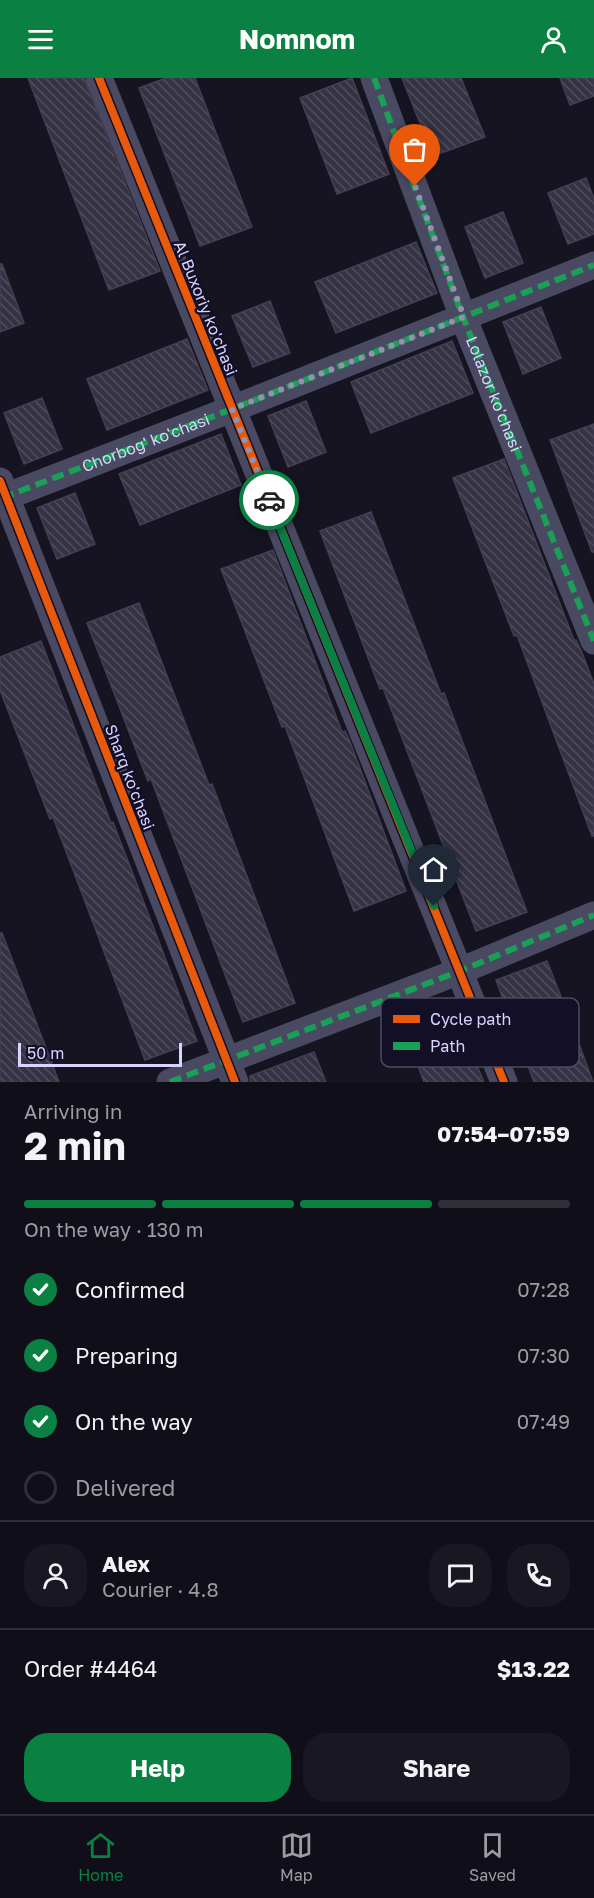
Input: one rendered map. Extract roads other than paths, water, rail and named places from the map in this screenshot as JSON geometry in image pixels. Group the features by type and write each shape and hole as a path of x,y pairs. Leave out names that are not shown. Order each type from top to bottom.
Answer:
{"street":[{"name":"Al Buxoriy ko'chasi","path":"99,78 471,998"},
{"name":"Lolazor ko'chasi","path":"374,78 464,317 594,641"},
{"name":"Chorbog' ko'chasi","path":"2,492 232,409 594,265"},
{"name":"Sharq ko'chasi","path":"2,492 230,1071"},
{"path":"398,998 594,915"},
{"path":"170,1082 230,1071 381,1005"},
{"name":"Al Buxoriy ko'chasi","path":"498,1067 504,1082"}]}
